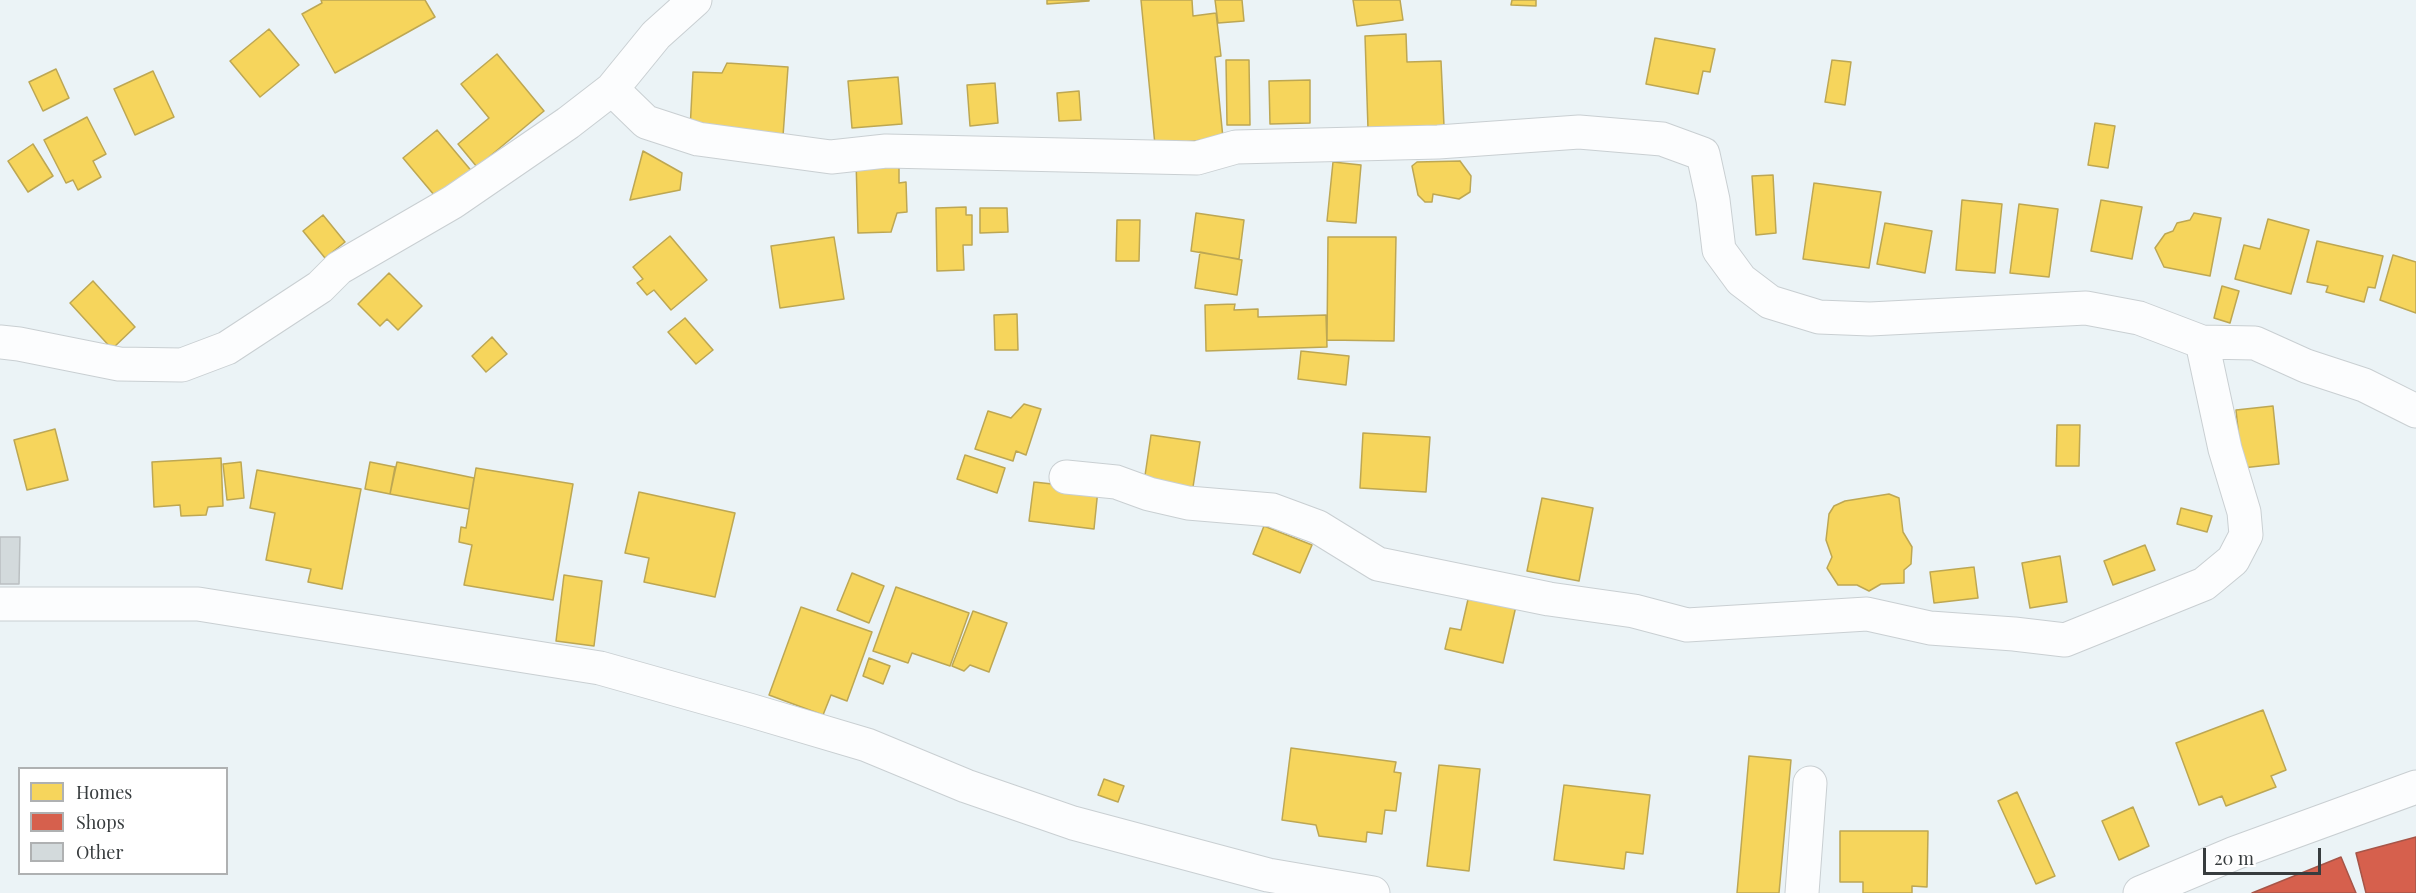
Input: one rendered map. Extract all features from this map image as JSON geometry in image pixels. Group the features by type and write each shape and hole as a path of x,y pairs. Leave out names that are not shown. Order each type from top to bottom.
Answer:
{"street":[{"path":"0,342 119,364 182,365 227,348 320,287 339,267 453,202 568,123 612,89 656,35 695,0"},
{"path":"612,89 646,122 698,139 831,157 886,151 1197,158 1236,147 1438,142 1580,132 1662,139 1703,154 1713,200 1719,250 1741,280 1770,302 1819,317 1860,318 2086,308 2139,318 2202,342 2255,343 2306,366 2364,384 2416,411"},
{"path":"1066,477 1116,482 1149,494 1188,502 1272,510 1318,526 1378,564 1549,599 1634,611 1687,626 1867,614 1930,628 2065,640 2205,584 2233,560 2246,535 2244,512 2223,439 2202,342"},
{"path":"0,604 198,604 600,668 867,745 966,786 1073,823 1310,888 1373,893"},
{"path":"1802,893 1810,783"},
{"path":"2140,893 2235,853 2416,787"}],"building: Homes":[{"path":"321,0 425,0 435,17 335,73 302,14 322,3"},
{"path":"1047,0 1089,0 1089,1 1047,4"},
{"path":"1141,0 1192,0 1193,16 1216,13 1221,56 1215,57 1223,138 1155,145"},
{"path":"1215,0 1242,0 1244,21 1218,23"},
{"path":"1353,0 1400,0 1403,20 1357,26"},
{"path":"1512,0 1536,0 1536,6 1511,5"},
{"path":"269,29 299,65 260,97 230,61"},
{"path":"1406,34 1407,62 1441,61 1444,126 1368,129 1365,36"},
{"path":"1655,38 1715,49 1710,72 1703,71 1698,94 1646,84"},
{"path":"497,54 544,111 477,167 458,144 489,118 461,84"},
{"path":"1226,60 1249,60 1250,125 1227,125"},
{"path":"1832,60 1851,62 1845,105 1825,102"},
{"path":"727,63 788,67 783,136 690,130 693,72 722,73"},
{"path":"56,69 69,98 43,111 29,82"},
{"path":"153,71 174,117 135,135 114,89"},
{"path":"898,77 902,124 852,128 848,81"},
{"path":"1310,80 1310,123 1270,124 1269,81"},
{"path":"995,83 998,123 970,126 967,85"},
{"path":"1079,91 1081,120 1059,121 1057,93"},
{"path":"87,117 106,154 93,161 101,177 78,190 73,180 66,183 44,140"},
{"path":"2095,123 2115,126 2108,168 2088,165"},
{"path":"437,130 474,174 440,202 403,158"},
{"path":"33,144 53,176 28,192 8,161"},
{"path":"643,151 682,173 680,190 630,200"},
{"path":"899,158 899,183 906,182 907,212 897,213 891,232 858,233 856,160"},
{"path":"1460,161 1471,176 1470,192 1459,199 1433,194 1432,202 1425,202 1418,195 1412,166 1417,162"},
{"path":"1333,162 1361,165 1356,223 1327,221"},
{"path":"1773,175 1776,233 1756,235 1752,176"},
{"path":"1814,183 1881,192 1869,268 1803,259"},
{"path":"1962,200 2002,204 1995,273 1956,270"},
{"path":"2101,200 2142,207 2132,259 2091,251"},
{"path":"2019,204 2058,209 2049,277 2010,273"},
{"path":"966,207 966,215 972,215 972,245 963,245 964,270 937,271 936,208"},
{"path":"980,208 1007,208 1008,232 980,233"},
{"path":"1196,213 1244,220 1239,259 1191,251"},
{"path":"2194,213 2221,218 2210,276 2164,267 2155,248 2165,234 2173,231 2177,223 2190,220"},
{"path":"323,215 345,242 325,258 303,231"},
{"path":"2268,219 2309,230 2291,294 2235,279 2244,245 2260,249"},
{"path":"1117,220 1140,220 1139,261 1116,261"},
{"path":"1885,223 1932,231 1925,273 1877,264"},
{"path":"670,236 707,280 671,310 654,290 647,295 637,283 643,279 633,267"},
{"path":"834,237 844,299 780,308 771,246"},
{"path":"1328,237 1396,237 1394,341 1327,340"},
{"path":"2317,241 2383,256 2375,288 2368,287 2364,302 2326,292 2328,286 2307,282"},
{"path":"1200,252 1242,260 1237,295 1195,288"},
{"path":"2393,255 2416,262 2416,313 2380,300"},
{"path":"389,273 422,306 398,330 387,319 380,326 358,304"},
{"path":"93,281 135,327 112,349 70,303"},
{"path":"2222,286 2239,291 2230,323 2214,318"},
{"path":"1235,304 1234,310 1258,309 1258,317 1326,315 1327,347 1206,351 1205,305"},
{"path":"1017,314 1018,350 995,350 994,315"},
{"path":"685,318 713,350 696,364 668,332"},
{"path":"492,337 507,354 486,372 472,356"},
{"path":"1301,351 1349,356 1346,385 1298,379"},
{"path":"1024,404 1041,409 1026,455 1016,451 1013,461 975,449 988,411 1011,418"},
{"path":"2273,406 2279,464 2242,468 2236,410"},
{"path":"2057,425 2080,425 2079,466 2056,466"},
{"path":"55,429 68,480 27,490 14,440"},
{"path":"1363,433 1430,437 1426,492 1360,488"},
{"path":"1151,435 1200,442 1193,487 1143,489"},
{"path":"965,455 1005,468 997,493 957,479"},
{"path":"221,458 223,506 208,507 206,515 181,516 180,505 154,507 152,462"},
{"path":"241,462 244,498 227,500 223,464"},
{"path":"370,462 395,467 390,494 365,489"},
{"path":"397,462 474,478 469,509 390,494"},
{"path":"476,468 573,484 553,600 464,585 472,545 459,542 461,527 466,528"},
{"path":"257,470 361,489 342,589 308,582 311,569 266,560 275,513 250,508"},
{"path":"1034,482 1098,489 1094,529 1029,521"},
{"path":"639,492 735,513 715,597 644,582 649,558 625,553"},
{"path":"1889,494 1899,498 1903,532 1912,547 1911,564 1904,570 1904,583 1881,584 1869,591 1857,585 1838,585 1827,568 1832,557 1826,540 1829,514 1834,506 1845,501"},
{"path":"1542,498 1593,508 1579,581 1527,571"},
{"path":"2181,508 2212,516 2207,532 2177,524"},
{"path":"1264,526 1312,545 1300,573 1253,554"},
{"path":"2145,545 2155,570 2113,585 2104,561"},
{"path":"2060,556 2067,602 2030,608 2022,563"},
{"path":"1974,567 1978,598 1934,603 1930,572"},
{"path":"852,573 884,586 869,623 837,610"},
{"path":"564,575 602,581 594,646 556,641"},
{"path":"896,587 969,613 950,666 912,653 908,663 873,651"},
{"path":"1469,595 1516,606 1503,663 1445,649 1450,628 1461,630"},
{"path":"801,607 872,632 847,701 831,695 823,715 769,695"},
{"path":"973,611 1007,623 989,672 970,665 964,671 952,666"},
{"path":"869,658 890,666 883,684 863,676"},
{"path":"2263,710 2286,770 2271,776 2276,787 2226,806 2222,796 2199,805 2176,743"},
{"path":"1291,748 1396,762 1394,772 1401,773 1396,811 1385,810 1382,834 1367,832 1366,842 1319,836 1316,825 1282,820"},
{"path":"1749,756 1791,760 1779,893 1737,893"},
{"path":"1439,765 1480,769 1469,871 1427,866"},
{"path":"1104,779 1124,786 1118,802 1098,795"},
{"path":"1564,785 1650,795 1643,854 1626,852 1624,869 1554,860"},
{"path":"2017,792 2055,876 2036,884 1998,801"},
{"path":"2133,807 2149,846 2119,860 2102,821"},
{"path":"1840,831 1928,831 1927,887 1912,886 1912,893 1863,893 1863,882 1840,882"}],"building: Shops":[{"path":"2416,837 2416,893 2366,893 2356,853"},
{"path":"2341,857 2356,893 2252,893"}],"building: Other":[{"path":"0,537 20,537 19,584 0,584"}]}
